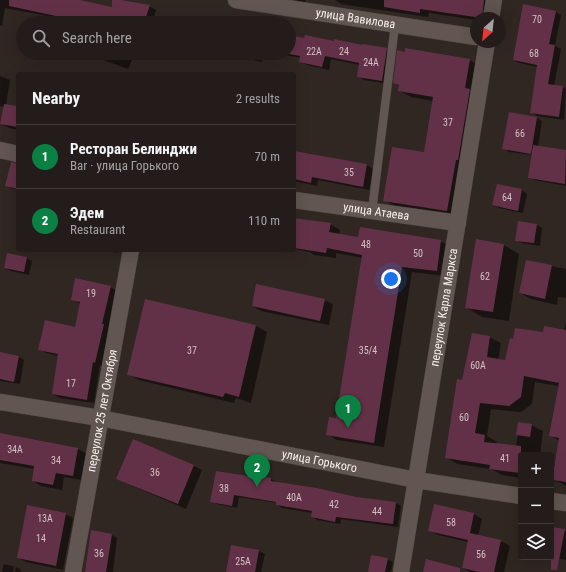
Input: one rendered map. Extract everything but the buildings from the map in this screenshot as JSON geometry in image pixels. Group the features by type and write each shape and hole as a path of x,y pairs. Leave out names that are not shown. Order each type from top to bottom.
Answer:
{"street":[{"name":"улица Вавилова","path":"236,0 470,36"},
{"path":"492,12 494,0"},
{"name":"переулок Карла Маркса","path":"400,572 486,48"},
{"path":"0,150 16,154"},
{"name":"улица Атаева","path":"296,200 458,223"},
{"name":"переулок 25 лет Октября","path":"73,572 131,252"},
{"name":"улица Горького","path":"0,402 100,418 416,480 518,496"},
{"path":"554,501 566,503"}],"lane":[{"path":"372,211 395,24"}],"place":[{"name":"Ресторан Белинджи","path":"348,428"},
{"name":"Эдем","path":"257,487"}]}
